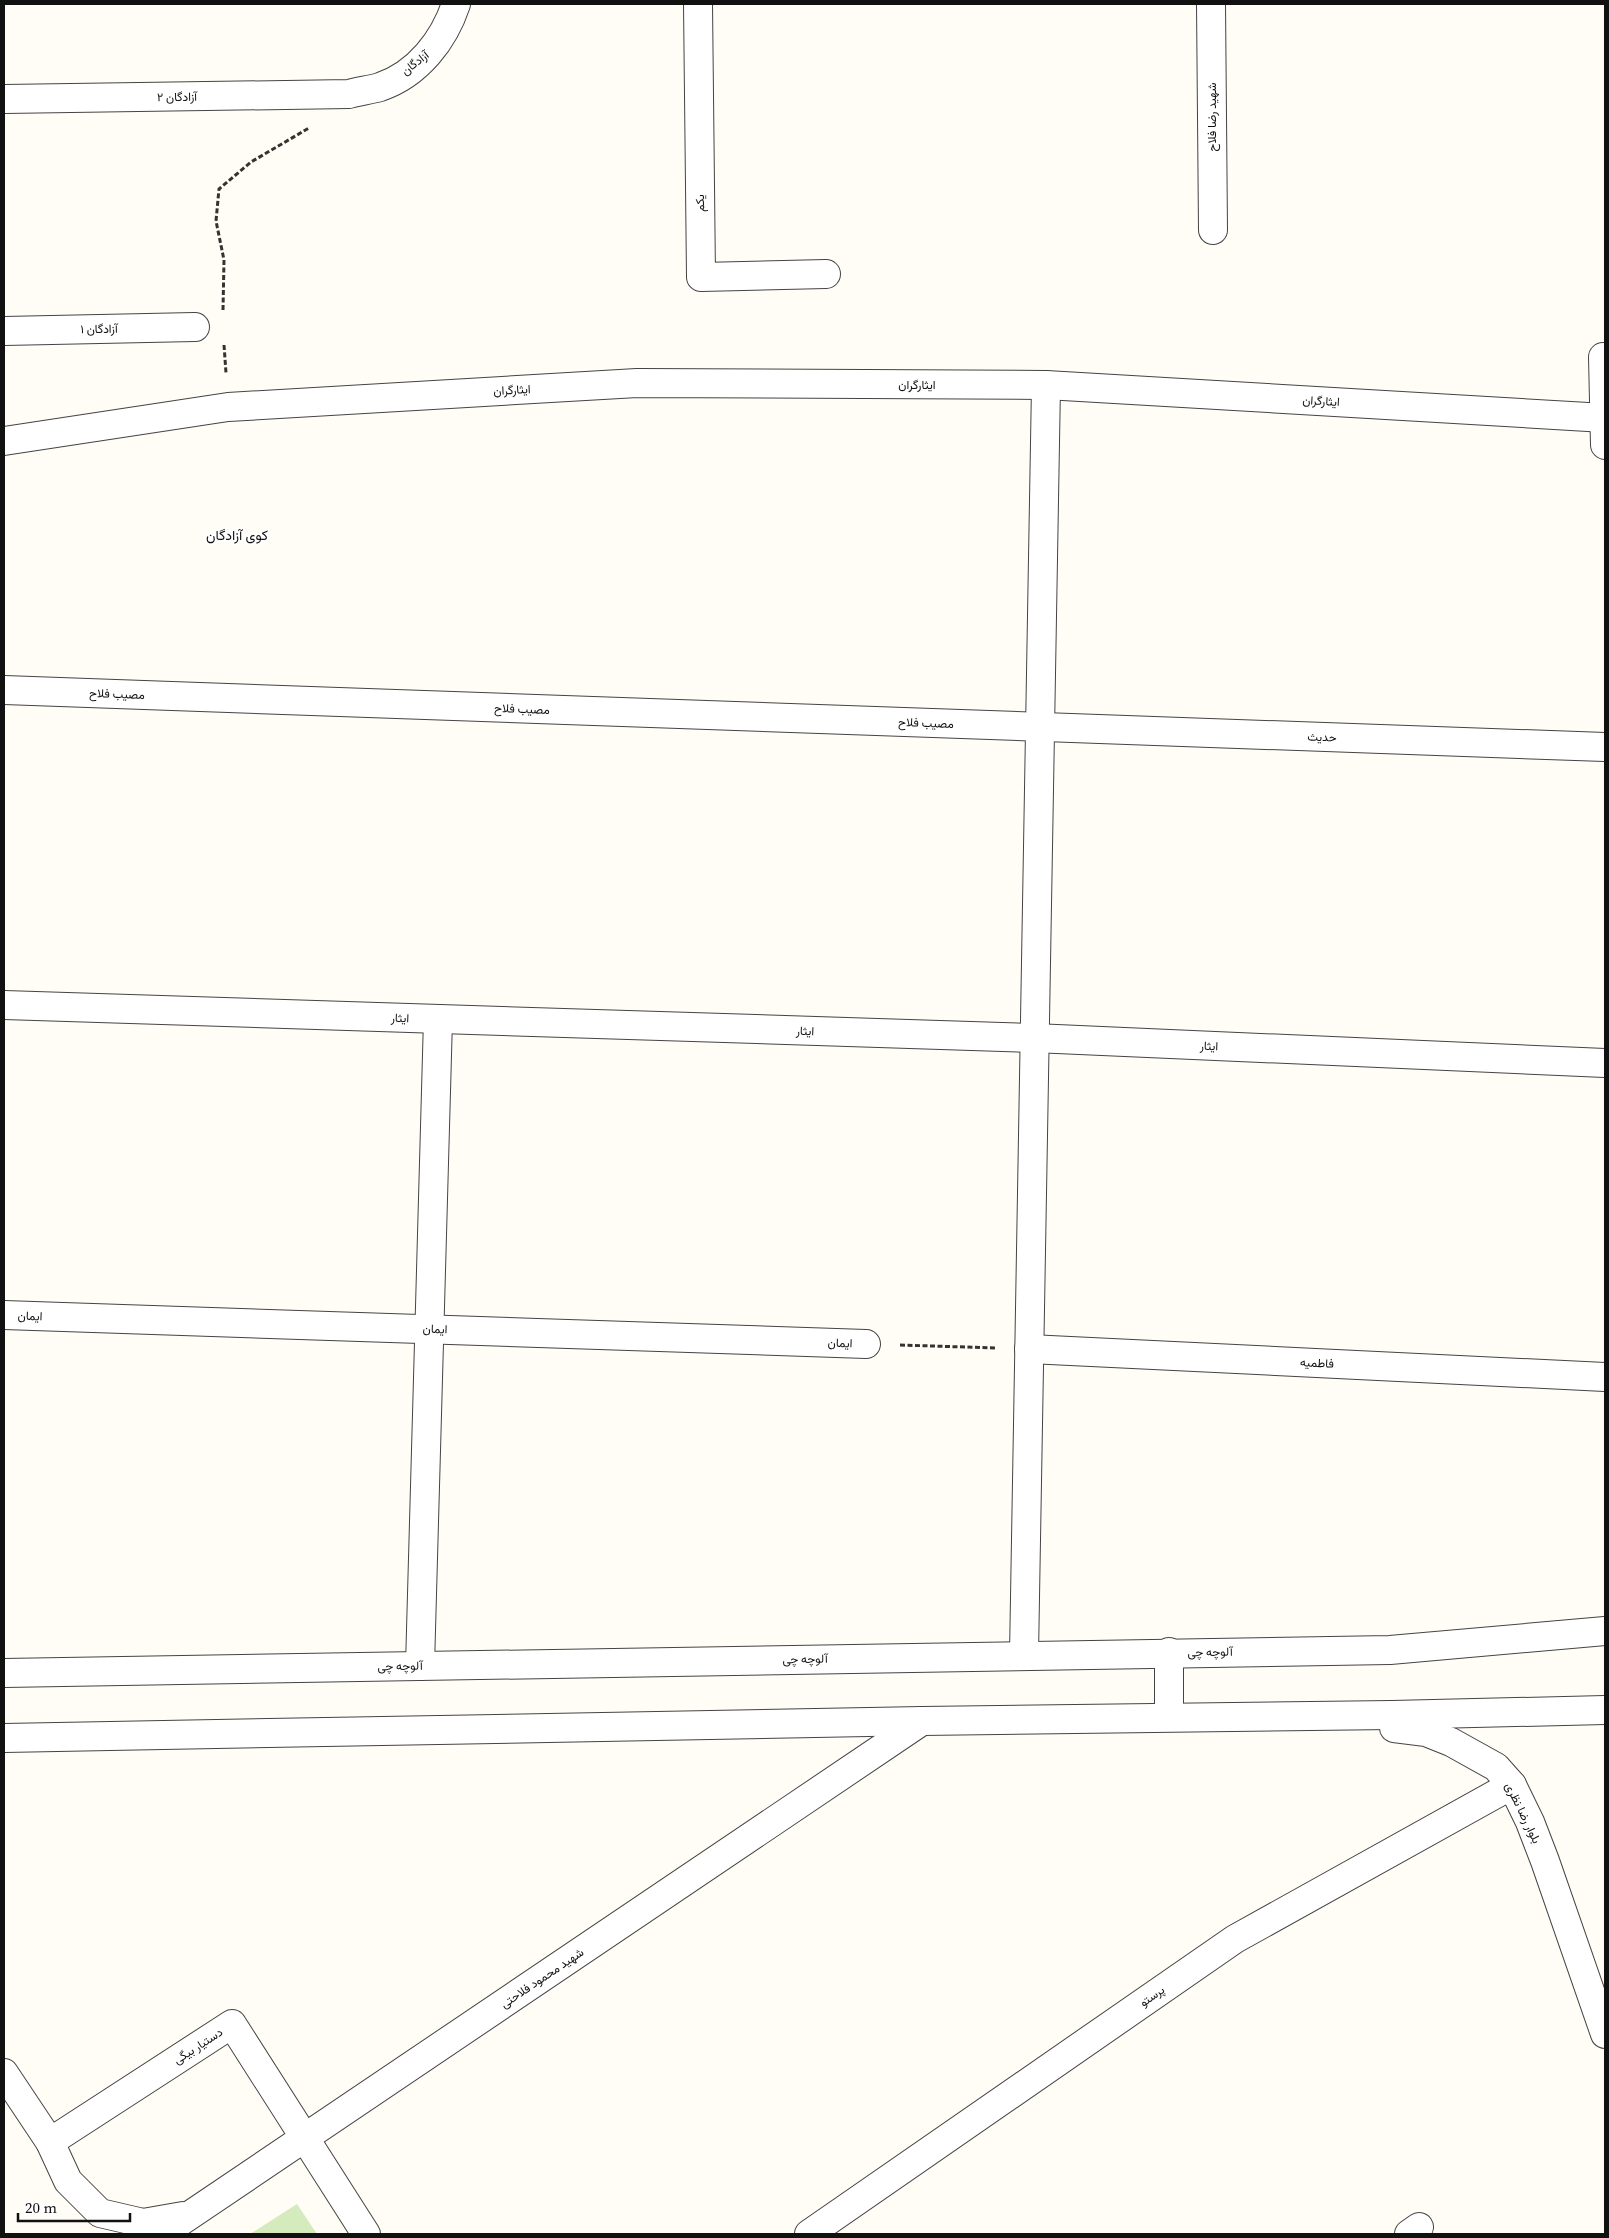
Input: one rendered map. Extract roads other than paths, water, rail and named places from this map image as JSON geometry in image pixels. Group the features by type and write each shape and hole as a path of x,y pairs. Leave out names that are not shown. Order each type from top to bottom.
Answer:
{"street":[{"name":"آزادگان","path":"349,94 381,86 409,71 433,50 450,22 456,4"},
{"name":"یکم","path":"698,4 701,277 826,274"},
{"name":"شهید رضا فلاح","path":"1211,4 1213,230"},
{"name":"آزادگان ۲","path":"4,99 349,94"},
{"name":"آزادگان ۱","path":"4,331 195,328"},
{"path":"1604,357 1605,445"},
{"name":"ایثارگران","path":"4,441 228,407 637,383 1046,385 1605,418"},
{"path":"1024,1655 1046,385"},
{"name":"مصیب فلاح","path":"4,690 1040,728"},
{"name":"حدیث","path":"1040,728 1605,748"},
{"name":"ایثار","path":"4,1005 1034,1038 1605,1063"},
{"path":"420,1666 438,1019"},
{"name":"ایمان","path":"4,1315 866,1344"},
{"name":"فاطمیه","path":"1029,1349 1605,1377"},
{"name":"آلوچه چی","path":"4,1674 1169,1652 1390,1650 1605,1631"},
{"path":"1169,1652 1169,1717"},
{"path":"4,1738 1605,1710"},
{"name":"بلوار رضا نظری","path":"1294,1716 1426,1732 1451,1742 1496,1767 1512,1785 1530,1822 1605,2034"},
{"name":"شهید محمود فلاحتی","path":"162,2234 922,1721"},
{"name":"پرستو","path":"809,2234 1235,1939 1512,1785"},
{"name":"دستیار بیگی","path":"50,2142 232,2024 366,2234"},
{"path":"4,2073 50,2142 68,2181 100,2213 143,2223 190,2215"}],"district":[{"name":"کوی آزادگان","path":"237,535"}]}
